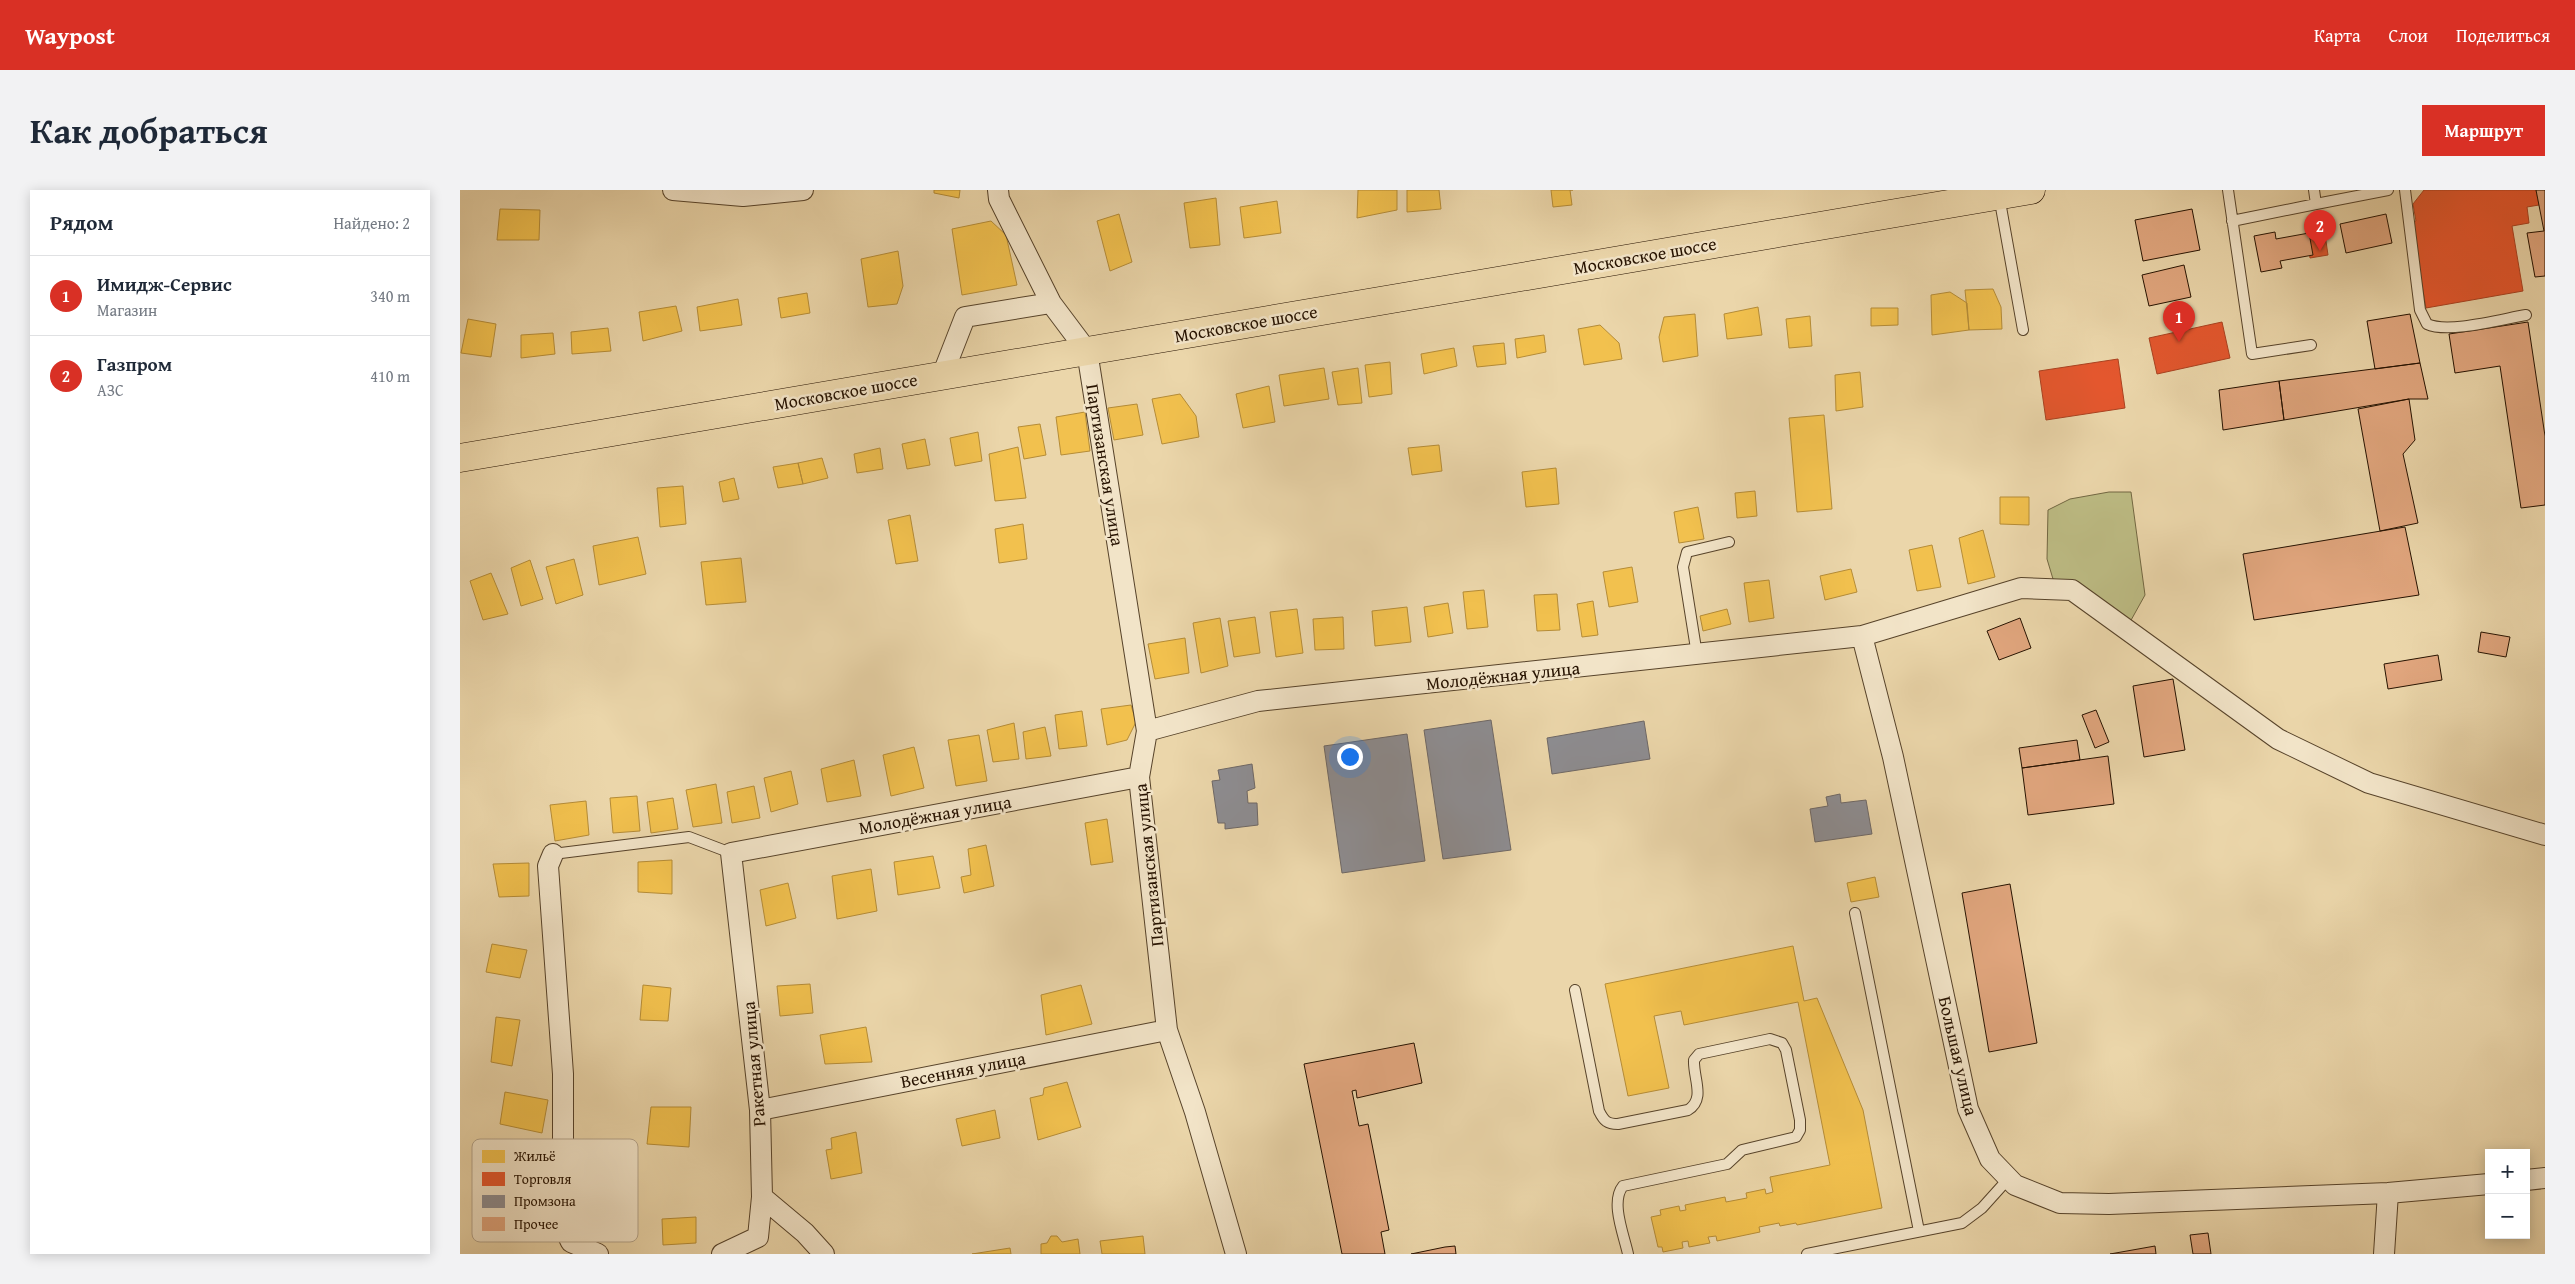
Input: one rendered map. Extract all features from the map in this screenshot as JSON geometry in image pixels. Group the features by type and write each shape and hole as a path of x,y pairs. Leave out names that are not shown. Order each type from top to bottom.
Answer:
{"main road":[{"name":"Московское шоссе","path":"460,458 1999,193 2031,190"}],"street":[{"path":"672,190 743,196 803,190"},
{"path":"998,190 999,199 1051,303 1088,351"},
{"path":"942,376 966,316 1051,303"},
{"name":"Партизанская улица","path":"1088,351 1146,731 1139,777 1167,1030 1195,1112 1236,1254"},
{"name":"Молодёжная улица","path":"1146,731 1258,701 1862,636 2021,588 2072,590 2278,739 2369,783 2545,835"},
{"name":"Большая улица","path":"1862,636 1893,757 1968,1109 1990,1159 2016,1185 2060,1202 2109,1204 2388,1193 2485,1184"},
{"name":"Молодёжная улица","path":"732,852 1139,777"},
{"name":"Ракетная улица","path":"722,1254 758,1237 762,1198 760,1110 732,852"},
{"path":"553,854 548,866 563,1074 563,1139"},
{"name":"Весенняя улица","path":"760,1110 1167,1030"},
{"path":"2530,1180 2545,1178"},
{"path":"2384,1254 2388,1193"},
{"path":"762,1198 806,1233 824,1254"},
{"path":"572,1242 598,1254"}],"lane":[{"path":"2228,190 2252,354 2311,346"},
{"path":"2314,190 2316,204"},
{"path":"2232,221 2388,190"},
{"path":"2404,190 2420,310 2426,324 2434,327 2450,327 2526,315"},
{"path":"1999,193 2023,330"},
{"path":"1697,655 1683,567 1687,552 1729,542"},
{"path":"553,854 689,837 732,852"},
{"path":"1855,913 1919,1231"},
{"path":"1575,990 1599,1111 1603,1120 1610,1124 1688,1110 1694,1106 1698,1100 1698,1092 1694,1060 1699,1054 1770,1039 1782,1043 1786,1050 1800,1120 1800,1130 1796,1137 1742,1150 1727,1164 1623,1186 1618,1193 1617,1202 1628,1254"},
{"path":"1807,1254 1962,1223 1982,1208 2009,1178"}],"shaded area":[{"path":"2109,492 2131,492 2145,595 2130,622 2076,586 2053,579 2047,559 2048,510 2070,499"}],"building: Жильё":[{"path":"934,190 960,190 959,198 934,193"},
{"path":"1358,190 1397,190 1397,210 1357,218"},
{"path":"1407,190 1439,190 1441,209 1407,212"},
{"path":"1551,190 1570,190 1572,205 1553,207"},
{"path":"1216,198 1220,245 1190,248 1184,203"},
{"path":"1277,201 1281,233 1244,238 1240,207"},
{"path":"500,209 540,210 539,240 497,240"},
{"path":"1119,214 1132,262 1110,271 1097,221"},
{"path":"991,221 1006,235 1017,285 962,295 952,229"},
{"path":"898,251 903,286 897,304 868,307 861,259"},
{"path":"1993,289 2001,307 2002,329 1969,330 1965,290"},
{"path":"1950,292 1967,303 1969,330 1932,335 1931,295"},
{"path":"807,293 810,313 781,318 778,298"},
{"path":"738,299 742,325 700,331 697,307"},
{"path":"676,306 682,331 643,341 639,312"},
{"path":"1758,307 1762,335 1727,339 1724,314"},
{"path":"1871,308 1898,308 1898,325 1871,326"},
{"path":"1695,314 1698,356 1663,362 1659,337 1664,317"},
{"path":"1810,316 1812,346 1789,348 1786,319"},
{"path":"468,319 496,324 491,357 461,353"},
{"path":"1600,325 1619,343 1622,359 1584,365 1578,329"},
{"path":"608,328 611,351 572,354 571,332"},
{"path":"553,333 555,354 521,358 521,335"},
{"path":"1544,335 1546,352 1517,358 1515,339"},
{"path":"1504,343 1506,364 1477,367 1473,346"},
{"path":"1454,348 1457,366 1424,374 1421,354"},
{"path":"1390,362 1392,394 1369,397 1365,365"},
{"path":"1324,368 1329,399 1284,406 1279,375"},
{"path":"1358,368 1362,403 1338,405 1332,372"},
{"path":"1860,372 1863,407 1836,411 1835,375"},
{"path":"1269,386 1275,422 1243,428 1236,394"},
{"path":"1180,394 1196,416 1199,437 1162,444 1152,399"},
{"path":"1137,404 1143,435 1114,440 1108,408"},
{"path":"1085,412 1090,451 1061,455 1056,417"},
{"path":"1824,415 1832,509 1797,512 1789,418"},
{"path":"1040,424 1046,455 1024,459 1018,427"},
{"path":"978,432 982,461 955,466 950,438"},
{"path":"925,439 930,465 907,469 902,444"},
{"path":"1439,445 1442,471 1412,475 1408,448"},
{"path":"1018,447 1026,498 995,501 989,454"},
{"path":"880,448 883,469 857,473 854,454"},
{"path":"822,458 828,478 803,484 798,463"},
{"path":"798,463 803,484 778,488 773,467"},
{"path":"1556,468 1559,504 1526,507 1522,472"},
{"path":"734,478 739,499 723,502 719,482"},
{"path":"683,486 686,524 660,527 657,488"},
{"path":"1755,491 1757,516 1737,518 1735,493"},
{"path":"2000,497 2029,497 2029,525 2000,524"},
{"path":"1698,507 1704,539 1679,543 1674,512"},
{"path":"910,515 918,561 896,564 888,520"},
{"path":"1023,524 1027,559 999,563 995,529"},
{"path":"1983,530 1995,577 1968,584 1959,538"},
{"path":"638,537 646,574 599,585 593,546"},
{"path":"1932,545 1941,587 1917,591 1909,550"},
{"path":"741,558 746,602 706,605 701,562"},
{"path":"574,559 583,595 556,604 546,567"},
{"path":"530,560 543,599 521,606 511,568"},
{"path":"1632,567 1638,602 1609,607 1603,572"},
{"path":"1851,569 1857,592 1825,600 1820,576"},
{"path":"491,573 508,614 483,620 470,581"},
{"path":"1769,580 1774,618 1749,622 1744,583"},
{"path":"1484,590 1488,627 1467,629 1463,592"},
{"path":"1557,594 1560,630 1537,631 1534,595"},
{"path":"1593,601 1598,635 1582,637 1577,604"},
{"path":"1448,603 1453,633 1428,637 1424,607"},
{"path":"1407,607 1411,642 1375,646 1372,611"},
{"path":"1297,609 1303,653 1276,657 1270,612"},
{"path":"1727,609 1731,624 1703,631 1700,616"},
{"path":"1255,617 1260,653 1234,657 1228,621"},
{"path":"1343,617 1344,649 1315,650 1313,619"},
{"path":"1220,618 1228,666 1201,673 1193,623"},
{"path":"1185,638 1189,673 1155,679 1148,644"},
{"path":"1131,705 1136,722 1127,740 1107,745 1101,709"},
{"path":"1082,711 1087,746 1059,749 1055,715"},
{"path":"1014,723 1019,759 993,762 987,730"},
{"path":"1045,727 1051,756 1026,759 1023,732"},
{"path":"979,735 987,781 956,786 948,740"},
{"path":"914,747 924,788 891,796 883,755"},
{"path":"854,760 861,796 827,802 821,769"},
{"path":"791,771 798,804 771,812 764,778"},
{"path":"716,784 722,823 693,827 686,790"},
{"path":"754,786 760,818 732,823 727,792"},
{"path":"637,796 640,831 613,833 610,798"},
{"path":"673,798 678,829 651,833 647,802"},
{"path":"586,801 589,835 555,841 550,805"},
{"path":"1107,819 1113,862 1091,865 1085,823"},
{"path":"986,845 994,886 964,893 961,877 971,875 968,849"},
{"path":"933,856 940,888 898,895 894,862"},
{"path":"672,860 672,894 638,892 638,862"},
{"path":"529,863 529,896 499,897 493,864"},
{"path":"871,869 877,911 837,919 832,876"},
{"path":"1875,877 1879,897 1851,902 1847,883"},
{"path":"788,883 796,918 766,926 760,890"},
{"path":"492,944 527,950 520,978 486,972"},
{"path":"1793,946 1804,1001 1817,998 1863,1110 1882,1208 1797,1225 1796,1223 1780,1226 1779,1223 1759,1227 1760,1232 1717,1241 1716,1236 1708,1237 1710,1243 1689,1247 1688,1241 1682,1242 1683,1248 1663,1252 1662,1247 1658,1247 1651,1217 1661,1215 1660,1210 1679,1206 1680,1211 1686,1210 1685,1205 1725,1197 1726,1202 1747,1198 1746,1193 1765,1189 1766,1194 1773,1192 1770,1177 1830,1165 1798,1002 1684,1025 1681,1011 1654,1016 1669,1088 1628,1096 1605,984"},
{"path":"810,984 813,1013 780,1016 777,986"},
{"path":"643,985 671,988 668,1021 640,1020"},
{"path":"1081,985 1092,1024 1046,1035 1041,995"},
{"path":"496,1017 520,1020 512,1066 491,1062"},
{"path":"866,1027 872,1062 825,1064 820,1035"},
{"path":"1067,1082 1081,1127 1038,1140 1030,1098 1043,1095 1044,1088"},
{"path":"505,1092 548,1100 542,1133 500,1124"},
{"path":"651,1107 691,1107 689,1147 647,1144"},
{"path":"995,1110 1000,1138 962,1146 956,1119"},
{"path":"856,1132 862,1173 831,1179 826,1150 832,1149 831,1138"},
{"path":"696,1217 696,1243 663,1245 662,1219"},
{"path":"1051,1236 1057,1236 1062,1242 1078,1239 1080,1254 1041,1254 1041,1244 1047,1243"},
{"path":"1143,1236 1145,1254 1102,1254 1100,1241"},
{"path":"1010,1248 1011,1254 972,1254"}],"building: Торговля":[{"path":"2424,190 2536,190 2539,205 2527,207 2529,223 2512,226 2523,291 2426,308 2411,222 2416,221 2413,204"},
{"path":"2323,221 2328,255 2310,258 2305,224"},
{"path":"2222,322 2230,358 2157,374 2149,338"},
{"path":"2118,359 2125,408 2046,420 2039,371"}],"building: Промзона":[{"path":"1491,720 1511,850 1443,859 1424,730"},
{"path":"1644,721 1650,759 1552,774 1547,738"},
{"path":"1407,734 1425,861 1342,873 1324,746"},
{"path":"1252,764 1255,788 1247,791 1248,803 1257,803 1258,825 1225,829 1225,823 1218,823 1212,781 1220,780 1218,770"},
{"path":"1840,794 1841,803 1866,800 1872,834 1815,842 1810,809 1828,806 1826,797"}],"building: Прочее":[{"path":"2536,190 2545,190 2545,276 2535,277 2527,233 2544,231"},
{"path":"2192,209 2200,250 2143,261 2135,220"},
{"path":"2386,214 2392,243 2346,253 2340,224"},
{"path":"2275,232 2276,239 2309,233 2313,255 2280,261 2282,268 2261,272 2254,236"},
{"path":"2184,265 2191,297 2149,306 2142,275"},
{"path":"2410,314 2420,363 2375,369 2367,321"},
{"path":"2528,322 2545,436 2545,505 2521,508 2500,366 2455,373 2449,334"},
{"path":"2420,363 2428,399 2409,399 2284,420 2279,381"},
{"path":"2279,381 2284,420 2223,430 2219,390"},
{"path":"2409,399 2415,440 2403,454 2418,523 2380,531 2358,409"},
{"path":"2405,527 2419,595 2254,620 2243,554"},
{"path":"2020,618 2031,648 1999,660 1987,631"},
{"path":"2481,632 2510,637 2506,657 2478,652"},
{"path":"2438,655 2442,680 2388,689 2384,664"},
{"path":"2173,679 2185,750 2144,757 2133,686"},
{"path":"2096,710 2109,742 2095,748 2082,715"},
{"path":"2077,740 2080,760 2022,768 2019,748"},
{"path":"2108,756 2114,804 2028,815 2022,768"},
{"path":"2010,884 2037,1043 1989,1052 1962,893"},
{"path":"1414,1043 1422,1083 1357,1098 1356,1090 1352,1091 1359,1126 1368,1124 1389,1230 1381,1232 1385,1254 1342,1254 1304,1064"},
{"path":"2208,1233 2211,1254 2193,1254 2190,1235"},
{"path":"1455,1246 1456,1254 1411,1254 1445,1247"},
{"path":"2155,1246 2156,1254 2110,1254"}],"place":[{"name":"Газпром","path":"2320,251"},
{"name":"Имидж-Сервис","path":"2179,342"}]}
